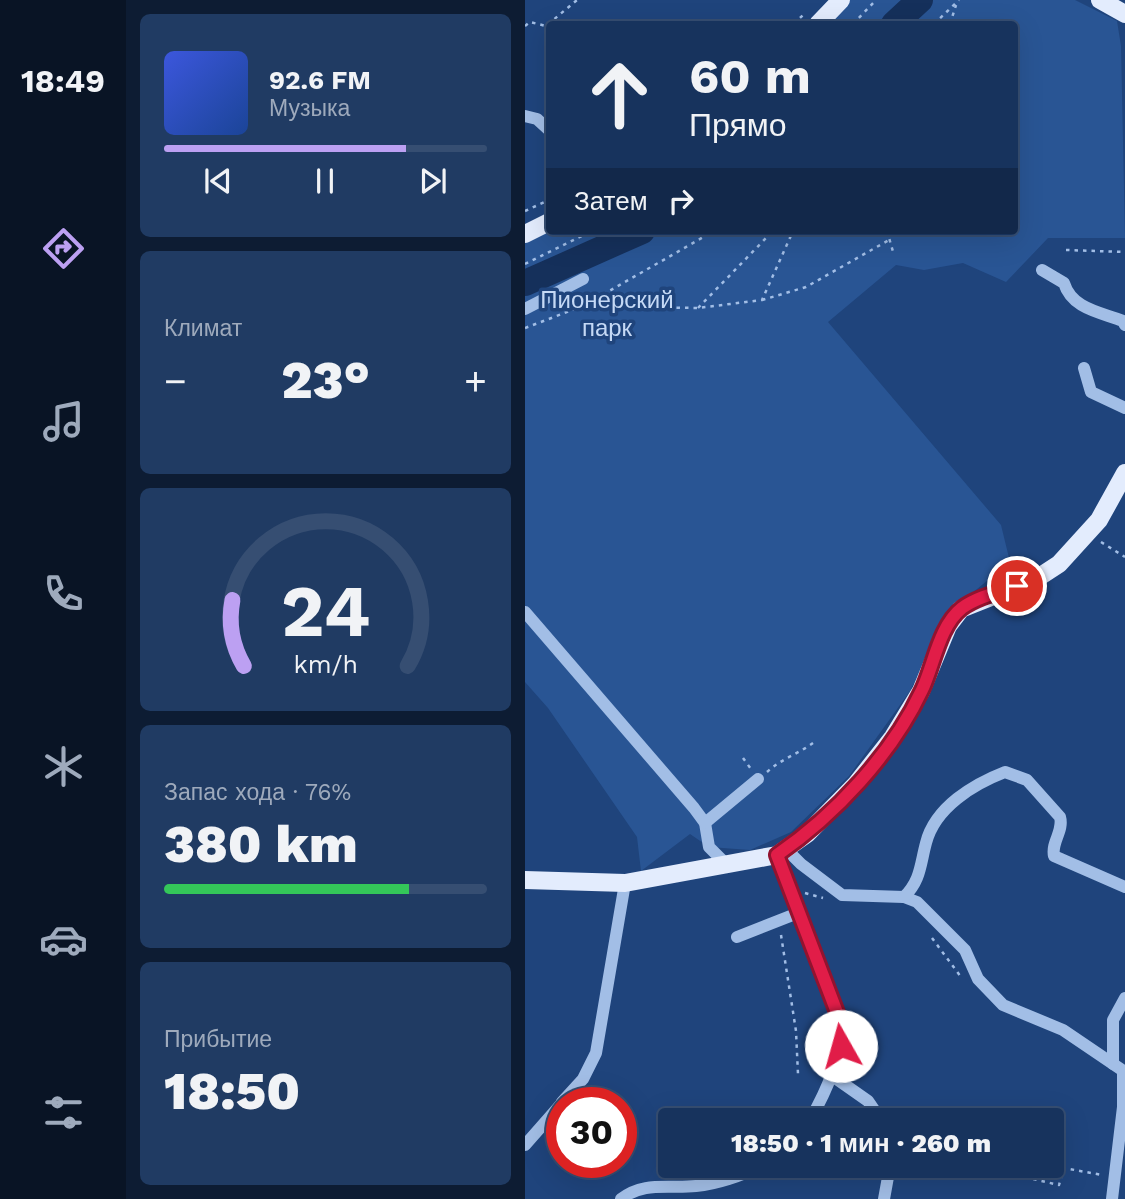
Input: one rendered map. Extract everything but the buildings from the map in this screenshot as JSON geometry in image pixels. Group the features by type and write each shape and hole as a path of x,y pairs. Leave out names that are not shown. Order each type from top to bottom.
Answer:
{"main road":[{"path":"811,21 831,0"},
{"path":"821,21 841,0"},
{"path":"1100,0 1125,14"},
{"path":"525,234 546,224"},
{"path":"525,880 625,883 782,852 807,834 856,784 893,737 921,691 948,626 961,609 1036,579 1059,564 1088,534 1125,473"}],"street":[{"path":"525,116 537,119 546,127"},
{"path":"1042,270 1064,283 1067,293 1077,304 1123,321 1125,325"},
{"path":"525,309 583,279"},
{"path":"1084,368 1091,392 1125,408"},
{"path":"525,612 705,823 709,847 727,864"},
{"path":"904,897 916,885 926,840 936,823 966,790 1005,772 1027,780 1060,817 1062,824 1052,850 1054,856 1125,887"},
{"path":"705,823 758,779"},
{"path":"782,852 842,895 904,897 917,902 965,950 978,979 1003,1005 1063,1030 1121,1069"},
{"path":"782,852 798,913 841,1023 841,1046 816,1108"},
{"path":"576,1087 596,1053 625,883"},
{"path":"737,937 798,913"},
{"path":"1112,1199 1123,1107 1121,1069 1113,1020 1125,998"},
{"path":"831,1075 868,1101 873,1108"},
{"path":"525,1145 546,1121"},
{"path":"621,1199 636,1188 698,1186 729,1178"},
{"path":"884,1199 888,1178"}],"path":[{"path":"552,21 577,0"},
{"path":"856,21 876,0"},
{"path":"937,21 958,1"},
{"path":"951,21 958,1"},
{"path":"525,26 530,23 546,26"},
{"path":"525,211 546,201"},
{"path":"525,264 584,235"},
{"path":"525,328 583,306 707,235"},
{"path":"698,308 766,235"},
{"path":"762,300 790,235"},
{"path":"888,235 894,255"},
{"path":"583,306 698,308 762,300 806,287 889,240"},
{"path":"1066,250 1125,252"},
{"path":"1088,534 1125,557"},
{"path":"758,779 781,760 817,740"},
{"path":"781,919 796,1031 798,1074"},
{"path":"1064,1168 1115,1176"},
{"path":"1028,1178 1059,1185 1061,1178"}],"green space":[{"name":"Пионерский парк","path":"836,0 1075,0 1117,21 1121,46 1125,238 1048,238 1006,282 963,263 924,270 896,265 828,322 1001,525 1010,562 949,612 910,691 849,776 791,832 750,850 709,847 690,834 641,871 637,837 548,708 525,682 525,226 546,230 546,235 1018,235 1018,21 815,21"}],"waterway":[{"path":"897,21 920,0"},
{"path":"525,283 633,235"}],"route":[{"path":"841,1046 841,1023 777,855 807,834 856,784 893,737 921,691 948,626 961,609 1017,586"}]}
